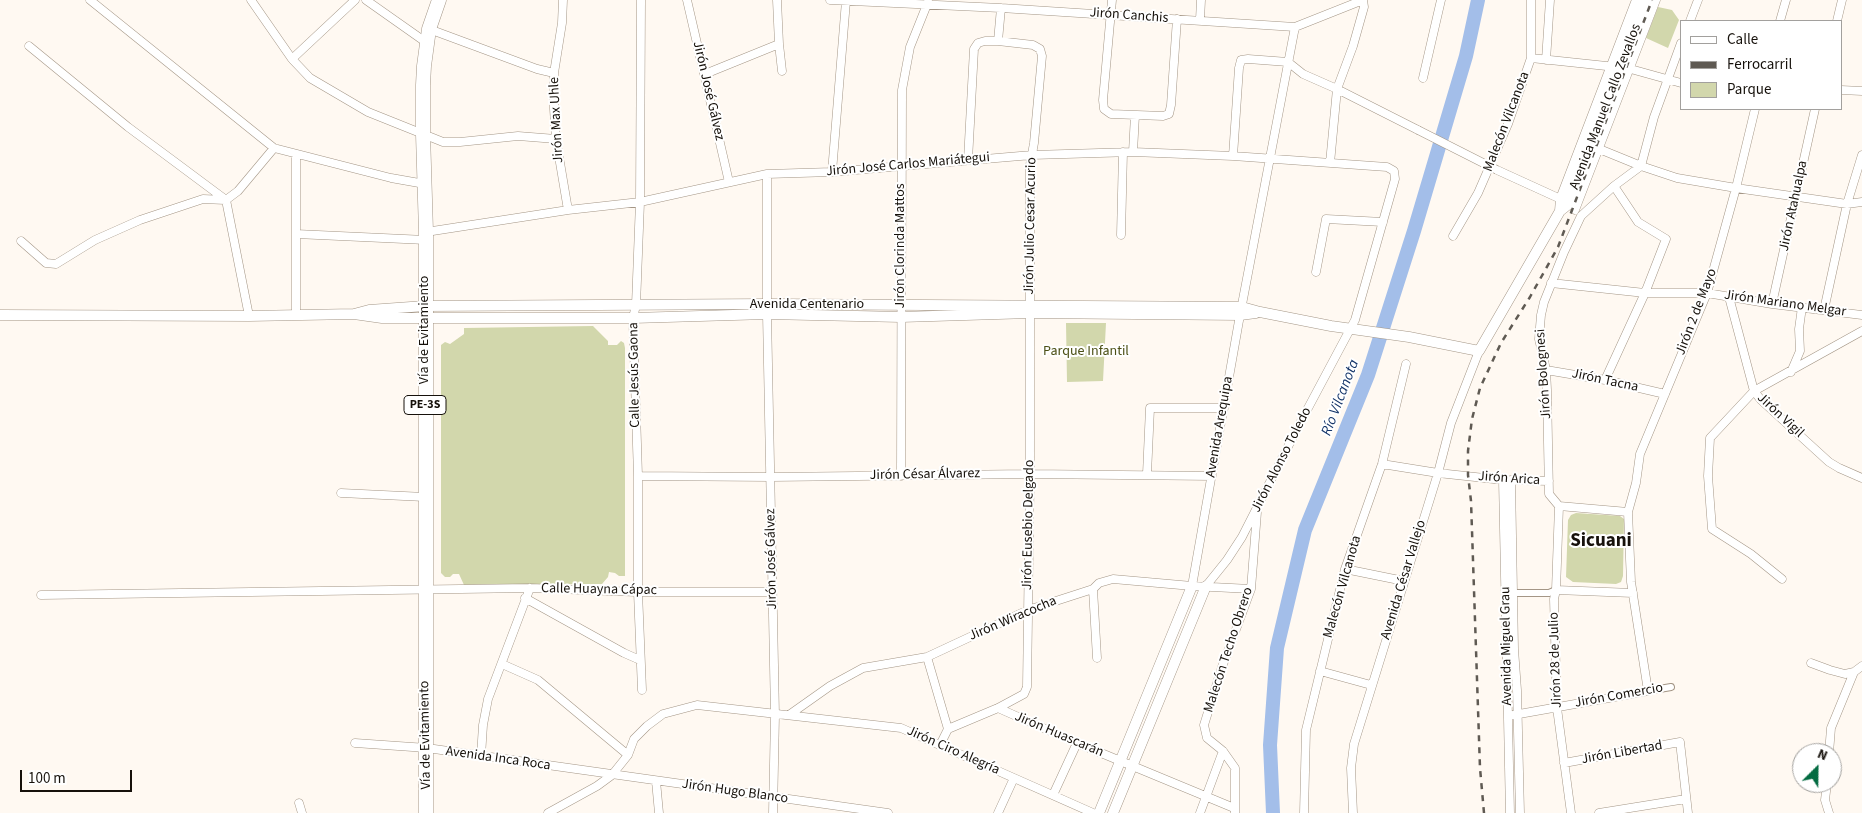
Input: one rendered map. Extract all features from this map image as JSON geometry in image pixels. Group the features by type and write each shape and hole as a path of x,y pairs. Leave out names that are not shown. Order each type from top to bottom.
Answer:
{"highway":[{"name":"Vía de Evitamiento","path":"426,813 426,236 423,134 424,66 428,36 439,0"}],"street":[{"path":"90,0 274,148 392,178 425,184"},
{"path":"251,0 292,59 310,78 340,98 368,112 438,141 449,142 518,136 556,138"},
{"path":"292,59 356,0"},
{"path":"366,0 428,36 554,73"},
{"name":"Jirón Max Uhle","path":"563,0 562,23 554,73 556,138 568,210"},
{"name":"Calle Jesús Gaona","path":"641,0 640,202 636,305 633,318 638,476 638,592 642,690"},
{"name":"Jirón José Gálvez","path":"687,0 729,182"},
{"path":"777,0 782,71"},
{"name":"Jirón Canchis","path":"830,0 928,2 1295,27 1363,0"},
{"path":"1112,0 1103,100 1104,109 1111,114 1163,116 1169,114 1177,19"},
{"path":"1200,20 1201,0"},
{"path":"1330,163 1337,89 1353,46 1364,7 1363,0"},
{"path":"1423,78 1441,0"},
{"name":"Malecón Vilcanota","path":"1454,236 1478,193 1508,124 1531,58 1531,0"},
{"path":"1546,60 1550,0"},
{"name":"Avenida Manuel Callo Zevallos","path":"1621,68 1637,0"},
{"name":"Avenida Manuel Callo Zevallos","path":"1479,351 1560,211 1572,207 1591,146 1647,0"},
{"name":"Avenida Manuel Callo Zevallos","path":"1621,68 1656,0"},
{"path":"1690,20 1698,0"},
{"path":"1780,20 1786,0"},
{"path":"1837,20 1842,0"},
{"path":"832,172 846,1"},
{"name":"Jirón Clorinda Mattos","path":"901,476 902,90 910,47 928,2"},
{"path":"968,160 974,49 978,42 998,41 1001,8"},
{"name":"Avenida Arequipa","path":"1099,813 1192,586 1241,311 1295,27"},
{"name":"Jirón Julio Cesar Acurio","path":"998,41 1033,45 1040,49 1042,56 1032,155 1030,310"},
{"path":"705,74 779,44"},
{"path":"29,46 128,127 226,200 249,316"},
{"path":"1233,156 1241,60 1288,62 1303,74 1337,89 1572,207 1614,186 1641,166 1666,78 1680,46"},
{"path":"1531,58 1621,68 1680,82"},
{"path":"1842,90 1862,91"},
{"name":"Jirón 2 de Mayo","path":"1648,691 1633,593 1628,512 1636,483 1640,454 1707,293 1736,188 1754,110"},
{"name":"Jirón Atahualpa","path":"1772,304 1815,110"},
{"path":"1133,152 1136,115"},
{"path":"1591,146 1677,178 1847,204 1862,202"},
{"path":"20,241 46,263 56,264 95,240 140,220 203,199 226,200 238,192 274,148"},
{"path":"1121,235 1123,152"},
{"name":"Jirón José Carlos Mariátegui","path":"296,234 426,236 568,210 640,202 767,174 832,172 1032,155 1133,152 1233,156 1387,167 1394,171"},
{"path":"296,154 296,315"},
{"path":"1824,310 1847,204 1862,154"},
{"name":"Jirón Alonso Toledo","path":"1206,586 1227,560 1242,537 1355,320 1395,179 1394,171"},
{"name":"Jirón José Gálvez","path":"767,174 767,309 774,715 773,813"},
{"path":"1605,380 1645,293 1666,239 1638,222 1614,186"},
{"name":"Jirón Bolognesi","path":"1560,506 1549,494 1546,370 1539,339 1541,315 1572,207"},
{"path":"1316,272 1326,219 1383,222"},
{"name":"Jirón Mariano Melgar","path":"1550,284 1645,293 1707,293 1772,304 1862,315"},
{"name":"Jirón Vigil","path":"1730,297 1754,391 1761,400 1829,462 1862,478"},
{"name":"Avenida Centenario","path":"425,312 636,305 767,309 900,306 1030,310"},
{"path":"1790,372 1800,351 1798,329 1802,307"},
{"path":"0,315 249,316 354,314 377,318 425,312 633,318 767,309 901,317 1030,310 1241,311 1260,312 1350,330 1409,337 1479,351"},
{"name":"Jirón Eusebio Delgado","path":"948,729 998,708 1024,694 1027,687 1030,310"},
{"path":"1782,579 1751,554 1712,529 1708,476 1710,438 1754,391 1862,332"},
{"name":"Avenida César Vallejo","path":"1354,813 1351,768 1354,744 1438,473 1451,422 1479,351"},
{"name":"Malecón Vilcanota","path":"1304,813 1306,730 1345,569 1382,464 1406,364"},
{"name":"Jirón Tacna","path":"1546,370 1605,380 1664,394"},
{"path":"1148,474 1150,408 1224,408"},
{"name":"Jirón Arica","path":"1382,464 1438,473 1507,480 1550,481"},
{"name":"Jirón César Álvarez","path":"638,476 771,477 1030,474 1212,476"},
{"name":"Avenida Miguel Grau","path":"1507,480 1518,715 1520,813"},
{"name":"Avenida Miguel Grau","path":"1507,480 1510,813"},
{"path":"341,494 425,497"},
{"name":"Malecón Techo Obrero","path":"1234,810 1235,768 1223,751 1207,738 1204,725 1222,667 1251,589 1258,506"},
{"path":"1560,506 1628,512"},
{"name":"Jirón 28 de Julio","path":"1560,506 1554,599 1557,708 1571,813"},
{"path":"1345,569 1404,581"},
{"name":"Jirón Wiracocha","path":"789,715 830,686 862,668 927,657 1028,610 1093,588 1099,583 1113,579 1251,589"},
{"path":"1113,813 1131,765 1206,586"},
{"path":"481,756 483,725 488,699 530,588"},
{"name":"Calle Huayna Cápac","path":"41,595 530,588 638,592 772,592"},
{"path":"1093,588 1097,658"},
{"path":"1513,593 1549,593 1556,590 1633,593"},
{"path":"525,598 640,660"},
{"path":"927,657 948,729 940,745"},
{"path":"1811,663 1845,674 1854,672 1862,666"},
{"path":"502,664 538,680 628,755"},
{"path":"1320,671 1372,685"},
{"path":"1830,743 1831,728 1854,672"},
{"name":"Jirón Comercio","path":"1508,716 1671,687"},
{"path":"548,813 612,776 628,755 634,739 646,726 663,714 697,705 774,715"},
{"name":"Jirón Huascarán","path":"998,708 1234,810"},
{"name":"Jirón Ciro Alegría","path":"774,715 789,715 901,728 1093,813"},
{"name":"Avenida Inca Roca","path":"355,742 427,748 612,776"},
{"name":"Jirón Libertad","path":"1564,763 1680,742 1686,798"},
{"path":"1054,795 1077,743"},
{"path":"1200,813 1223,751"},
{"name":"Jirón Hugo Blanco","path":"612,776 888,813"},
{"path":"998,813 1014,778"},
{"path":"656,781 659,813"},
{"path":"1826,793 1825,800 1829,813"},
{"path":"1599,813 1686,798 1688,813"},
{"path":"299,803 302,813"}],"green space":[{"path":"1658,7 1672,10 1679,20 1668,48 1646,38"},
{"name":"Parque Infantil","path":"1066,323 1106,323 1103,381 1067,382"},
{"path":"593,326 608,341 608,345 617,345 621,341 624,343 625,348 625,576 609,572 608,577 602,584 464,585 459,574 445,577 441,573 441,345 445,342 450,344 464,334 464,328"},
{"path":"1576,513 1620,516 1624,519 1623,576 1621,582 1616,584 1573,582 1566,577 1568,520 1571,515"}],"waterway":[{"name":"Río Vilcanota","path":"1273,813 1270,745 1277,648 1305,530 1368,375 1414,231 1466,56 1478,0"}],"railway":[{"path":"1484,813 1480,768 1471,501 1468,475 1468,451 1472,419 1480,388 1501,343 1558,247 1652,0"}],"district":[{"name":"Sicuani","path":"1601,542"}]}
